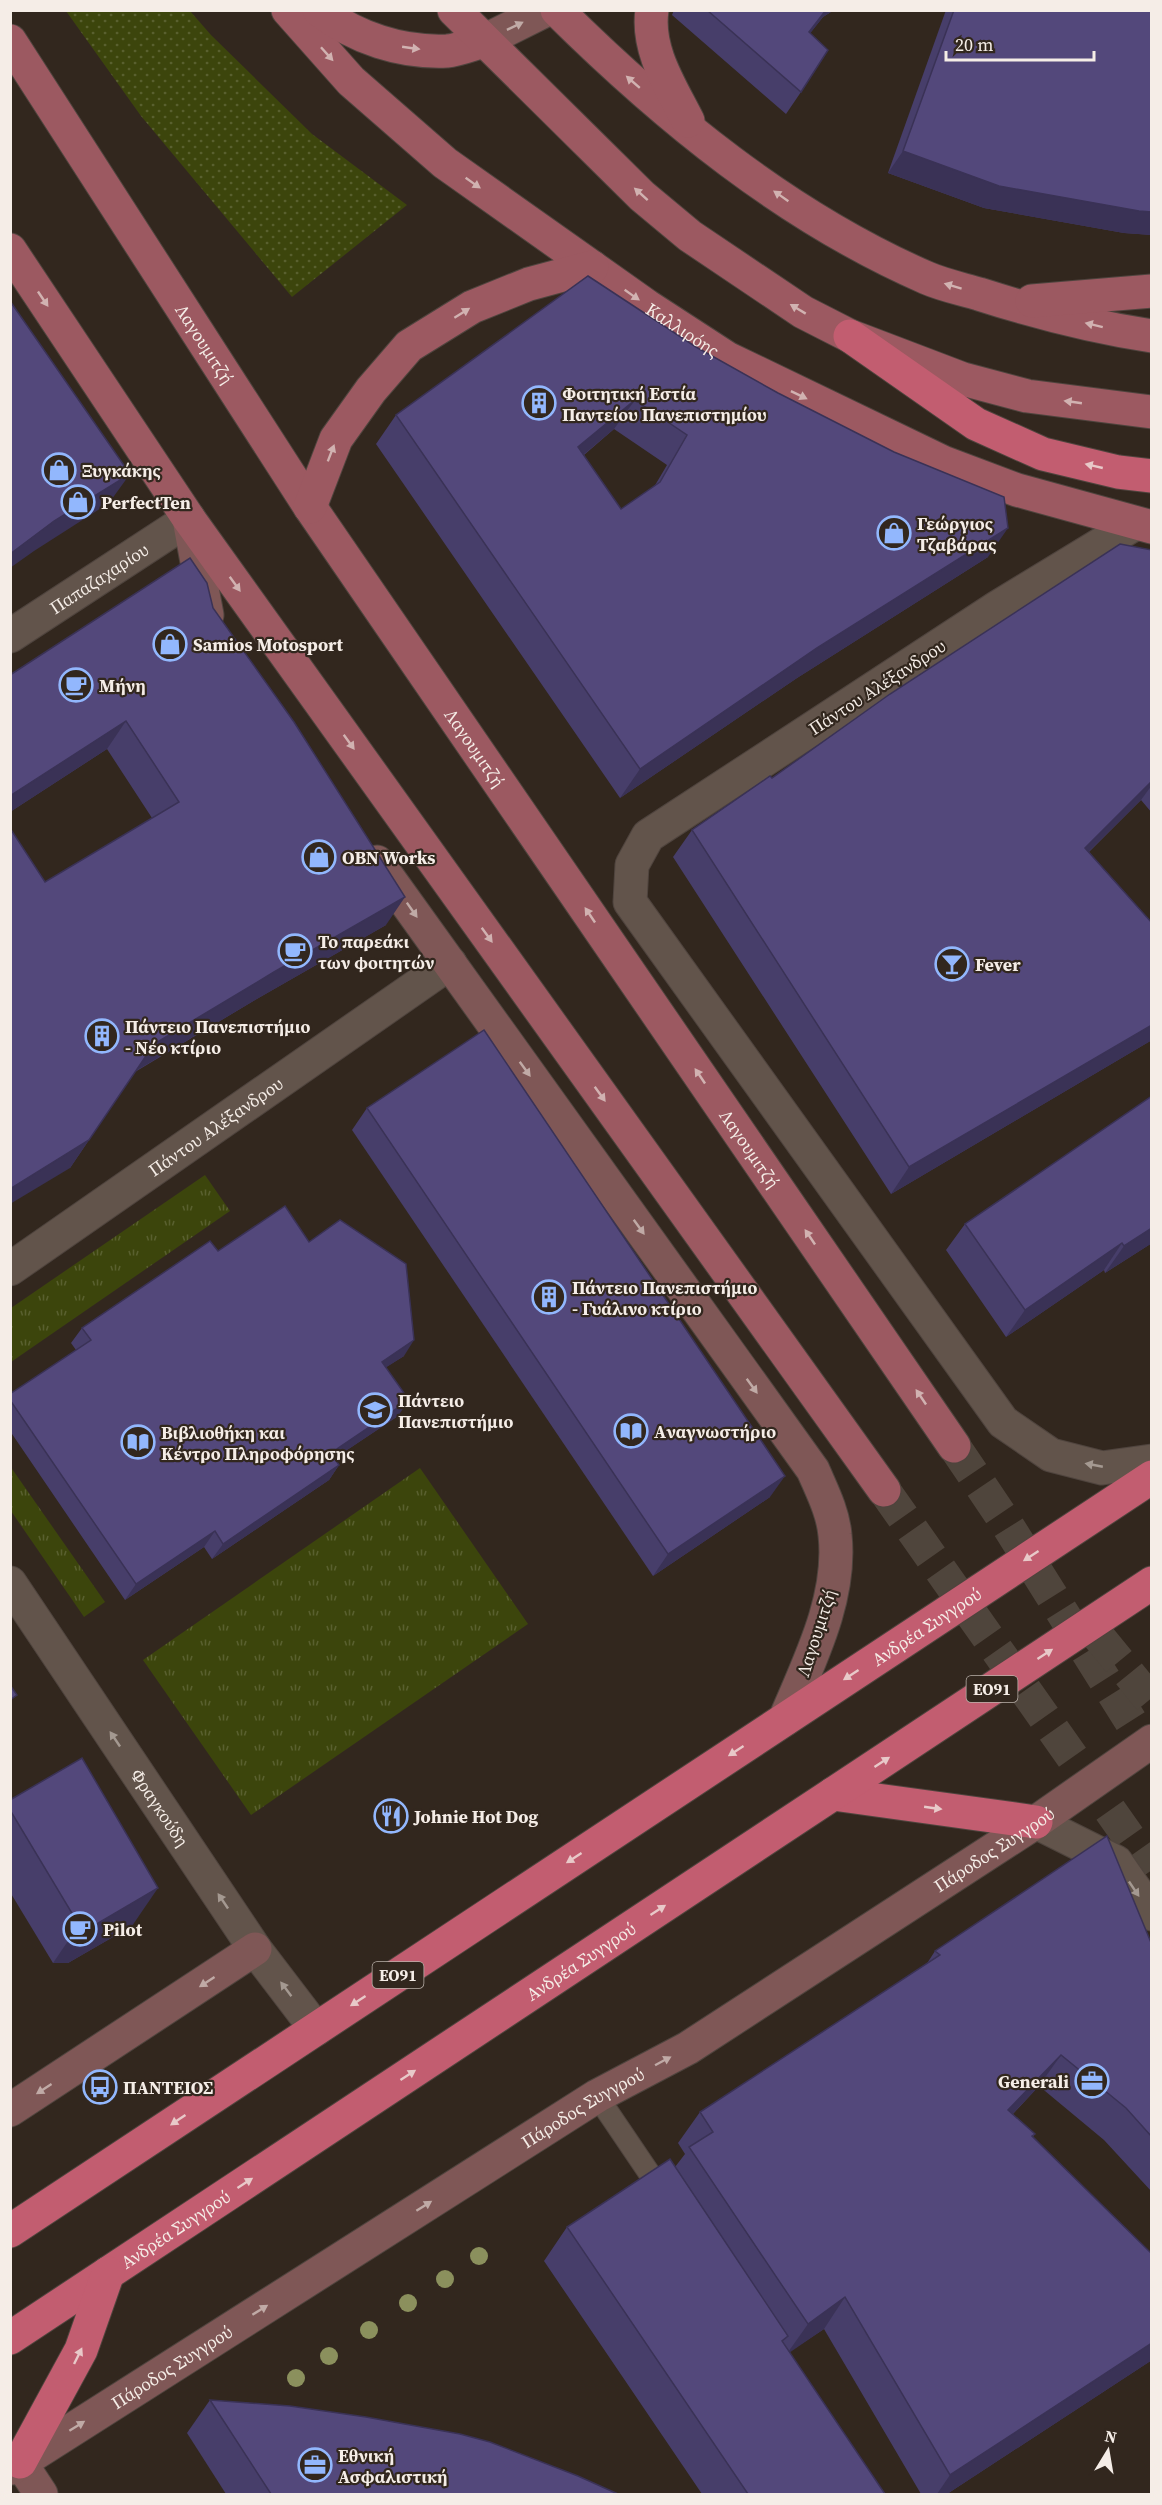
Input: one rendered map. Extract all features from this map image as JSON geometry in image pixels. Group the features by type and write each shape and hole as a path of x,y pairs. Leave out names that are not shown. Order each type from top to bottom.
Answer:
{"highway":[{"path":"850,336 976,424 1043,454 1118,472 1152,476"},
{"name":"Ανδρέα Συγγρού","path":"10,2231 1152,1477"},
{"name":"Ανδρέα Συγγρού","path":"10,2338 1152,1583"},
{"path":"833,1794 1036,1822"},
{"path":"15,2466 50,2411 81,2350 108,2273"}],"main road":[{"name":"Καλλιρόης","path":"288,10 351,81 445,163 592,267 727,358 945,463 1017,490 1144,525"},
{"path":"319,10 366,39 410,49 449,51 484,41"},
{"path":"454,10 642,196 690,236 803,312 850,336 963,379 1027,396 1152,412"},
{"path":"557,10 605,57 694,134 825,226 928,279 1009,304 1112,330 1152,336"},
{"path":"652,10 649,27 657,57 694,134"},
{"name":"Λαγουμιτζή","path":"10,41 310,507 954,1446"},
{"path":"10,250 189,519 884,1490"},
{"path":"310,507 336,439 371,390 409,346 472,307 529,284 592,267"},
{"path":"1009,304 1152,291"}],"street":[{"path":"484,41 546,10"},
{"path":"189,519 209,625 223,645"},
{"name":"Παπαζαχαρίου","path":"10,636 189,519"},
{"name":"Πάντου Αλέξανδρου","path":"1144,525 998,607 648,836 632,865 630,902 1003,1422 1051,1455 1102,1468 1152,1461"},
{"name":"Λαγουμιτζή","path":"360,838 813,1470 826,1497 835,1533 835,1571 817,1642 785,1719"},
{"name":"Πάντου Αλέξανδρου","path":"10,1269 450,963"},
{"name":"Φραγκούδη","path":"10,1583 255,1949 316,2029"},
{"name":"Πάροδος Συγγρού","path":"15,2466 597,2096 688,2048 1036,1822 1152,1741"},
{"path":"1036,1822 1116,1862 1152,1914"},
{"path":"10,2110 255,1949"},
{"path":"15,2466 41,2494"}],"lane":[{"path":"597,2096 677,2216"}],"green space":[{"path":"66,11 190,11 211,35 312,134 407,205 292,297 141,116"},
{"path":"205,1175 230,1211 11,1362 11,1308"},
{"path":"10,1466 105,1602 84,1617 11,1511"},
{"path":"420,1468 528,1624 251,1815 143,1660"}],"building":[{"path":"707,10 826,10 809,32 828,50 801,92"},
{"path":"954,10 1152,10 1152,212 999,186 903,151"},
{"path":"588,276 696,347 778,393 894,452 1004,497 1008,528 817,648 640,769 396,415","holes":["635,400 687,435 660,482 621,509 578,447"]},
{"path":"10,301 130,474 54,521 10,554"},
{"path":"1120,544 1152,550 1152,781 1085,848 1152,923 1152,1025 909,1167 692,830 770,776 772,778 890,694"},
{"path":"190,558 207,583 213,608 294,722 405,897 154,1044 89,1140 10,1189 10,828 45,882 179,802 126,721 10,796 10,675"},
{"name":"Πάντειο Πανεπιστήμιο - Γυάλινο κτίριο","path":"484,1030 785,1476 668,1554 367,1108"},
{"path":"1152,1096 1152,1228 1124,1246 1122,1243 1025,1310 965,1224"},
{"path":"285,1206 309,1242 340,1220 406,1264 414,1340 382,1362 409,1400 331,1453 339,1465 223,1544 215,1531 136,1584 10,1400 10,1394 91,1340 82,1328 210,1241 218,1251"},
{"path":"10,1685 17,1695 10,1700"},
{"path":"82,1758 158,1888 95,1925 79,1925 10,1810 10,1800"},
{"path":"1107,1836 1152,1945 1152,2137 1126,2108 1061,2055 1008,2110 1035,2134 1032,2136 1152,2254 1152,2343 950,2475 845,2297 808,2324 689,2147 713,2132 700,2112 940,1955 935,1951"},
{"path":"670,2159 788,2336 782,2341 885,2494 748,2494 567,2227"},
{"path":"210,2400 290,2406 460,2434 490,2442 618,2494 271,2494"}],"tunnel":[{"path":"954,1446 1006,1523 1152,1755"},
{"path":"884,1490 1152,1870"},
{"path":"1098,1636 1152,1702"}],"place":[{"name":"Φοιτητική Εστία Παντείου Πανεπιστημίου","path":"539,403"},
{"name":"Ξυγκάκης","path":"59,470"},
{"name":"PerfectTen","path":"78,502"},
{"name":"Γεώργιος Τζαβάρας","path":"894,533"},
{"name":"Samios Motosport","path":"170,644"},
{"name":"Μήνη","path":"76,685"},
{"name":"OBN Works","path":"319,857"},
{"name":"Το παρεάκι των φοιτητών","path":"295,951"},
{"name":"Fever","path":"952,964"},
{"name":"Πάντειο Πανεπιστήμιο - Νέο κτίριο","path":"102,1036"},
{"name":"Πάντειο Πανεπιστήμιο - Γυάλινο κτίριο","path":"549,1297"},
{"name":"Πάντειο Πανεπιστήμιο","path":"375,1410"},
{"name":"Aναγνωστήριο","path":"631,1431"},
{"name":"Βιβλιοθήκη και Κέντρο Πληροφόρησης","path":"138,1442"},
{"name":"Johnie Hot Dog","path":"391,1816"},
{"name":"Pilot","path":"80,1929"},
{"name":"Generali","path":"1092,2081"},
{"name":"ΠΑΝΤΕΙΟΣ","path":"100,2087"},
{"name":"Εθνική Ασφαλιστική","path":"315,2465"}]}
